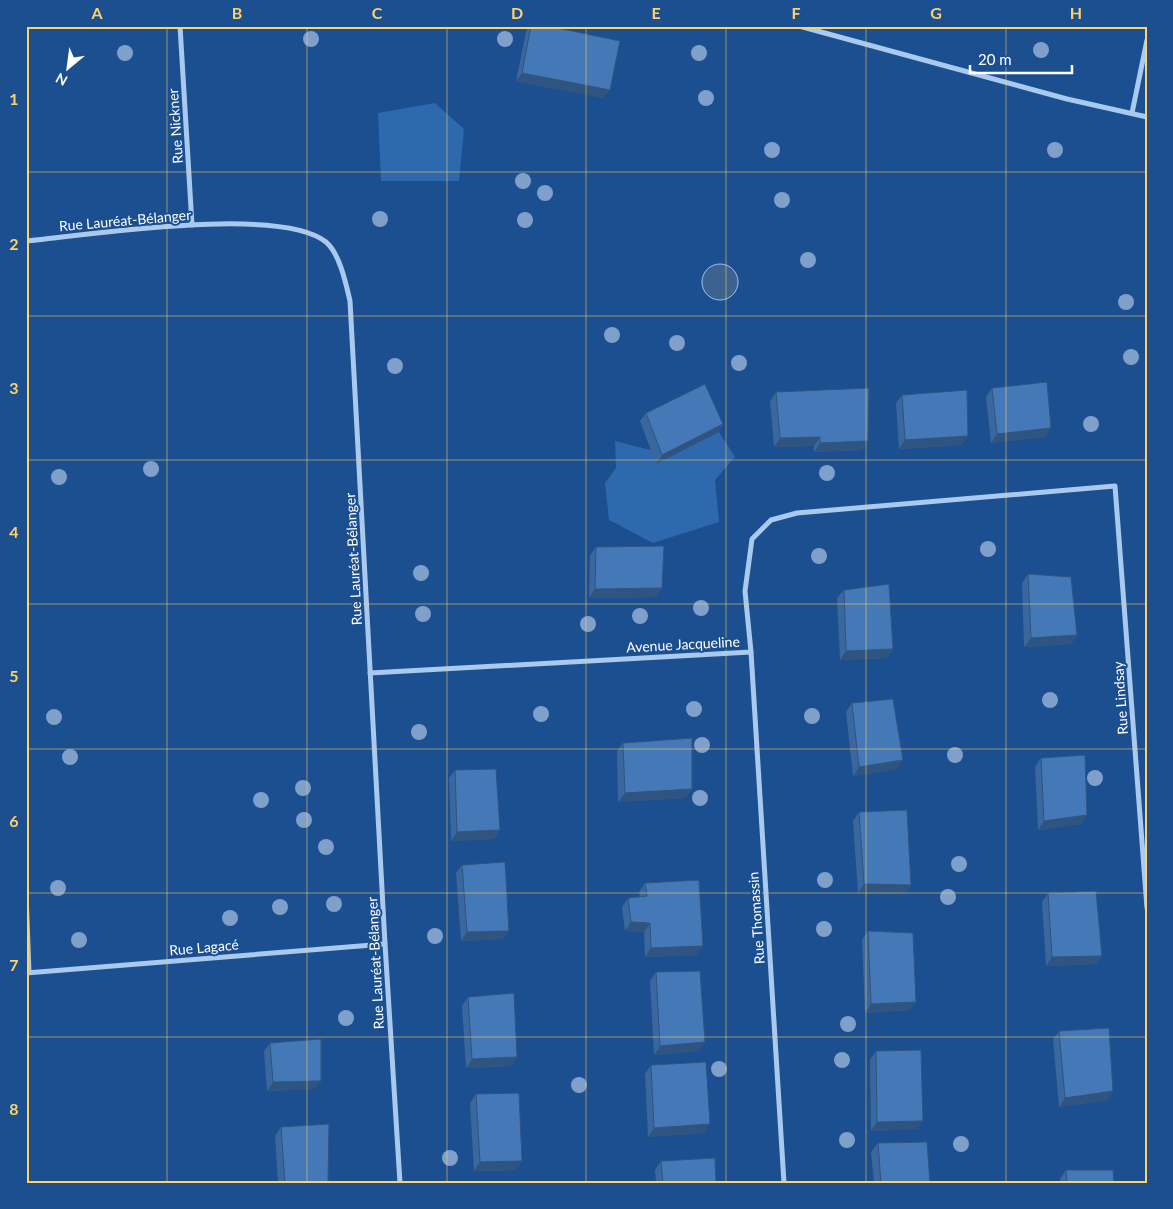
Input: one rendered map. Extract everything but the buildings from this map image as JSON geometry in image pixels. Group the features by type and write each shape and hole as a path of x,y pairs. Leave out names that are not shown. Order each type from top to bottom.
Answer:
{"street":[{"name":"Rue Nickner","path":"180,26 192,224"},
{"path":"799,26 1067,99 1147,117"},
{"path":"1132,113 1147,40"},
{"name":"Rue Lauréat-Bélanger","path":"26,241 192,224 257,224 294,227 326,242 343,270 350,301 384,944 400,1183"},
{"name":"Avenue Jacqueline","path":"370,672 751,652 745,591 748,561 752,539 771,520 797,513 1115,486"},
{"name":"Rue Lindsay","path":"1115,486 1147,908"},
{"name":"Rue Thomassin","path":"751,652 784,1183"},
{"path":"26,893 28,972"},
{"name":"Rue Lagacé","path":"28,972 384,944"}],"shaded area":[{"path":"435,103 464,129 459,181 381,181 378,113"},
{"path":"720,264 727,265 733,269 737,275 737,289 733,295 727,299 720,300 713,299 707,295 703,289 702,282 703,275 707,269 713,265"},
{"path":"715,426 735,457 715,480 719,522 653,543 609,520 605,483 616,468 615,441 666,454"}]}
